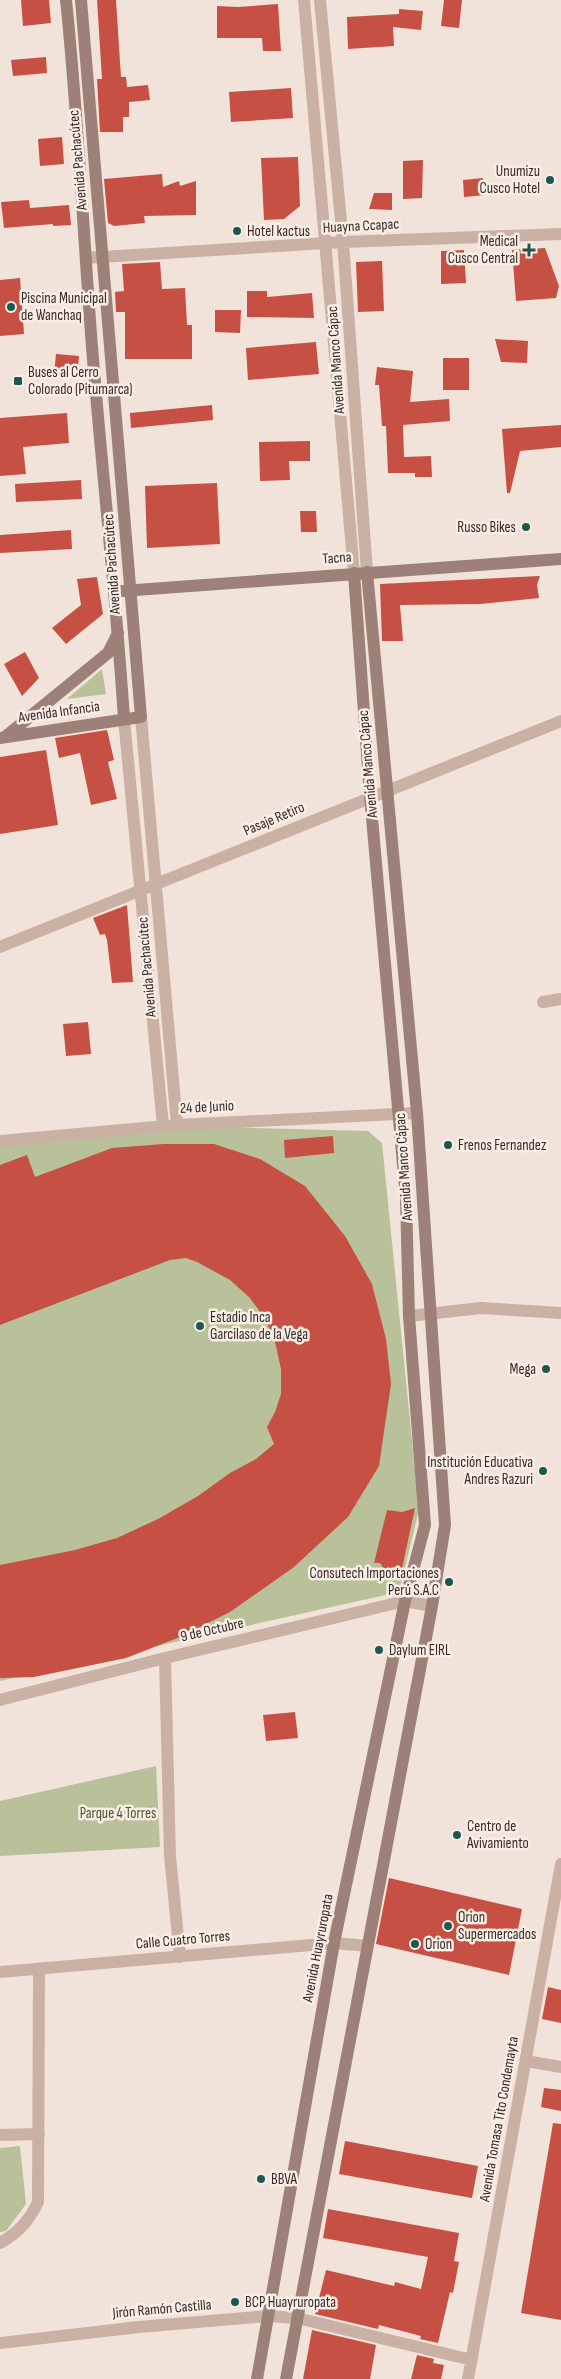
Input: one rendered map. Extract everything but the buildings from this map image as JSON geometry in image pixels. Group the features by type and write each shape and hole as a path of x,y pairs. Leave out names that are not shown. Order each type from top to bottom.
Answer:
{"main road":[{"name":"Avenida Pachacútec","path":"66,0 92,347 116,591 124,719"},
{"name":"Avenida Pachacútec","path":"81,0 140,717"},
{"name":"Tacna","path":"116,591 561,559"},
{"name":"Avenida Manco Cápac","path":"367,572 417,1113 445,1525 432,1606"},
{"name":"Avenida Manco Cápac","path":"354,573 370,796 400,1115 406,1198 410,1316 425,1525"},
{"path":"2,737 108,653 118,632"},
{"name":"Avenida Infancia","path":"2,737 140,717"},
{"name":"Avenida Huayruropata","path":"257,2379 334,1943 405,1601 425,1525"},
{"path":"286,2379 432,1606"}],"street":[{"name":"Avenida Manco Cápac","path":"304,0 354,573"},
{"name":"Avenida Manco Cápac","path":"320,0 343,242 367,572"},
{"name":"Huayna Ccapac","path":"86,258 343,242 561,234"},
{"name":"Avenida Pachacútec","path":"140,717 177,1124"},
{"name":"Avenida Pachacútec","path":"124,719 163,1126"},
{"name":"Pasaje Retiro","path":"0,947 156,885 370,796 561,721"},
{"path":"543,1002 561,999"},
{"name":"24 de Junio","path":"0,1141 177,1124 417,1113"},
{"path":"410,1316 482,1308 561,1312"},
{"name":"9 de Octubre","path":"0,1700 165,1658 405,1601 432,1606"},
{"path":"165,1658 170,1856 180,1957"},
{"name":"Avenida Tomasa Tito Condemayta","path":"468,2379 561,1864"},
{"name":"Calle Cuatro Torres","path":"0,1972 334,1943 368,1946"},
{"path":"0,2243 22,2227 32,2216 38,2202 39,1969"},
{"path":"526,2061 561,2067"},
{"path":"0,2135 39,2134"},
{"name":"Jirón Ramón Castilla","path":"0,2343 139,2327 267,2316 296,2318 472,2360"}],"green space":[{"path":"102,669 106,694 67,699"},
{"name":"Estadio Inca Garcilaso de la Vega","path":"218,1127 368,1131 382,1143 419,1510 399,1592 0,1681 0,1143"},
{"name":"Parque 4 Torres","path":"156,1766 160,1847 0,1856 0,1801"},
{"path":"20,2146 26,2204 6,2231 0,2232 0,2148"}],"place":[{"name":"Unumizu Cusco Hotel","path":"550,180"},
{"name":"Hotel kactus","path":"237,231"},
{"name":"Medical Cusco Central","path":"529,250"},
{"name":"Piscina Municipal de Wanchaq","path":"11,307"},
{"name":"Buses al Cerro Colorado (Pitumarca)","path":"18,381"},
{"name":"Russo Bikes","path":"526,527"},
{"name":"Frenos Fernandez","path":"448,1145"},
{"name":"Estadio Inca Garcilaso de la Vega","path":"200,1326"},
{"name":"Mega","path":"546,1369"},
{"name":"Institución Educativa Andres Razuri","path":"543,1471"},
{"name":"Consutech Importaciones Perú S.A.C","path":"449,1582"},
{"name":"Daylum EIRL","path":"379,1650"},
{"name":"Centro de Avivamiento","path":"457,1835"},
{"name":"Orion Supermercados","path":"448,1926"},
{"name":"Orion","path":"415,1944"},
{"name":"BBVA","path":"261,2179"},
{"name":"BCP Huayruropata","path":"235,2302"}]}
